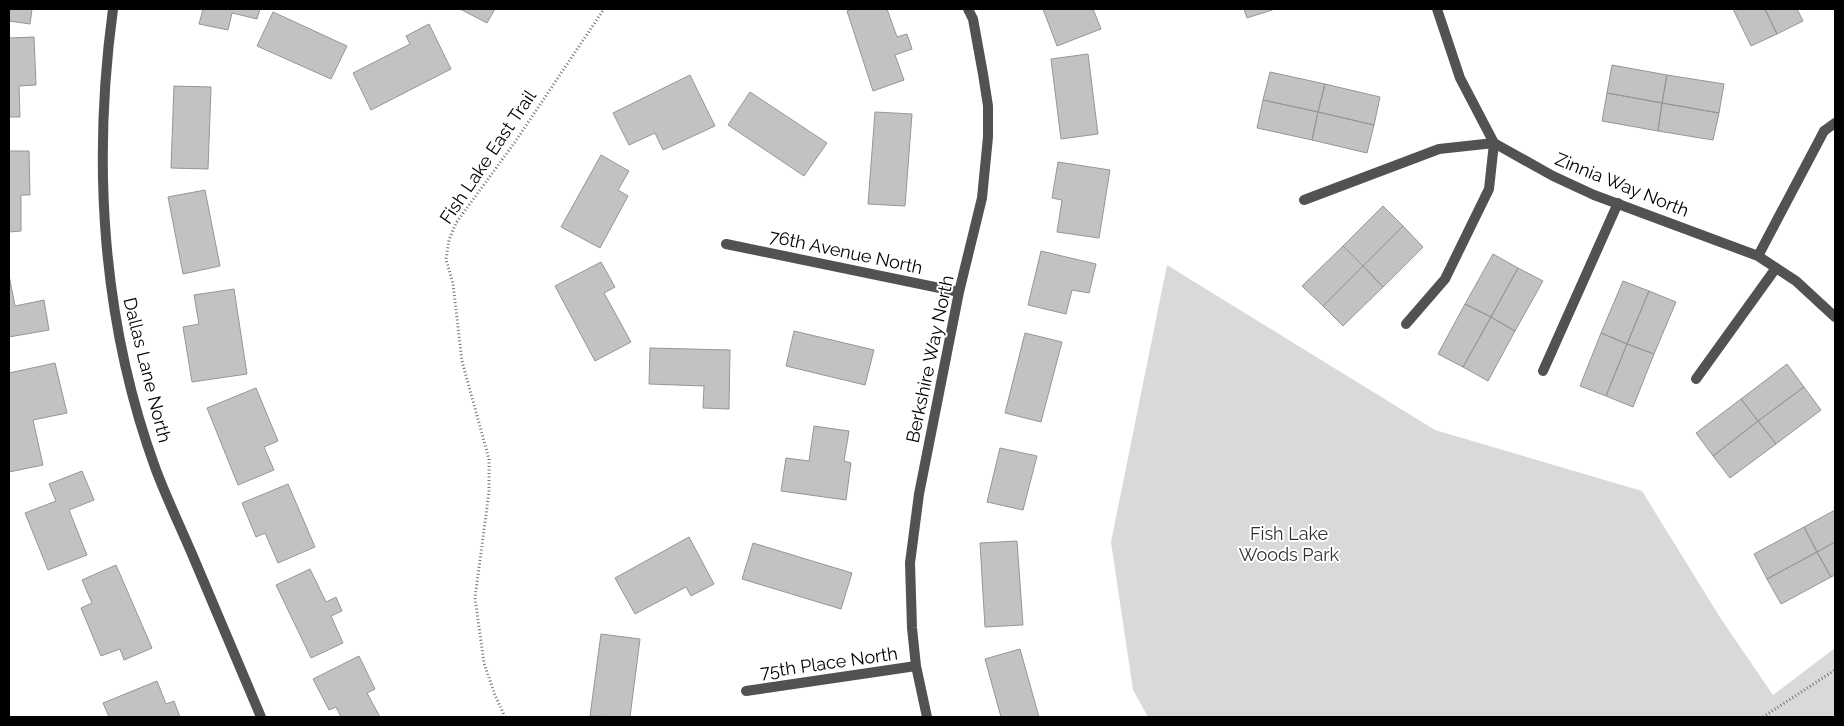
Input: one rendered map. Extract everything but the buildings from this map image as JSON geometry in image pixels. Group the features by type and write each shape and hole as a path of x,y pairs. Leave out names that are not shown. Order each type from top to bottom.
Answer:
{"street":[{"name":"Dallas Lane North","path":"113,9 107,51 102,121 103,204 109,283 129,378 156,471 261,717"},
{"name":"Berkshire Way North","path":"927,717 916,666 912,628 910,563 919,494 959,292 982,198 988,137 988,106 984,74 973,19 968,9"},
{"path":"1406,324 1445,279 1485,198 1489,189 1494,143 1460,78 1437,9"},
{"path":"1758,256 1824,131 1835,123"},
{"path":"1824,131 1835,136"},
{"path":"1304,200 1439,149 1494,143"},
{"name":"Zinnia Way North","path":"1494,143 1553,176 1618,203 1758,256 1810,293 1835,317"},
{"path":"1543,371 1618,203"},
{"name":"76th Avenue North","path":"726,244 959,292"},
{"path":"1696,378 1776,268"},
{"name":"75th Place North","path":"746,691 916,666"}],"path":[{"name":"Fish Lake East Trail","path":"505,717 484,663 476,598 489,492 489,459 462,361 453,284 446,259 456,223 515,142 604,9"},
{"path":"1764,717 1835,670"}],"green space":[{"name":"Fish Lake Woods Park","path":"1167,265 1435,430 1642,491 1721,619 1773,695 1835,648 1835,717 1148,717 1133,690 1111,542"}]}
